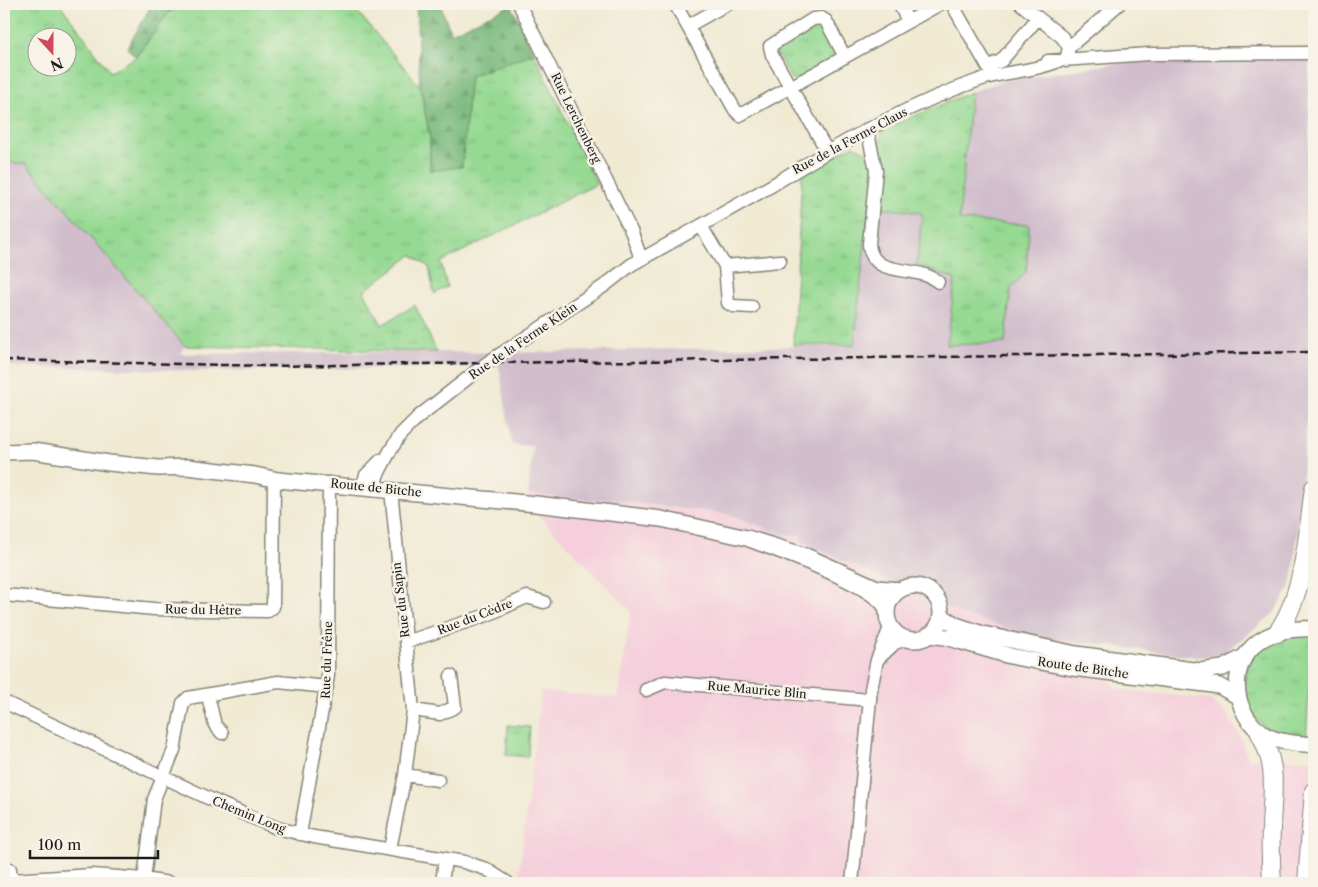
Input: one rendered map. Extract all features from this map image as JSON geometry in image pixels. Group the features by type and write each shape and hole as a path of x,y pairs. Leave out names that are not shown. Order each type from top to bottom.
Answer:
{"highway":[{"path":"1277,633 1296,599 1314,488"},
{"path":"1259,731 1270,753 1274,773 1271,830 1272,883"},
{"path":"1307,883 1314,791"}],"main road":[{"name":"Route de Bitche","path":"4,452 33,452 158,468 187,467 274,479 329,483 661,518 747,538 806,556 877,588 900,590"},
{"name":"Route de Bitche","path":"747,538 843,578 872,594 888,616"},
{"path":"915,586 928,590 939,603 941,616 937,627 928,636 918,639 907,639 897,634 888,616 892,598 900,590 915,586"},
{"name":"Route de Bitche","path":"941,616 956,625 983,634 1076,654 1200,671 1223,668 1244,657 1253,646 1277,633 1301,628 1314,629"},
{"name":"Route de Bitche","path":"928,636 946,636 1018,658 1073,668 1212,685 1237,696"},
{"path":"1244,657 1238,673 1237,696 1242,709 1259,731 1281,741 1314,745"}],"street":[{"name":"Rue Lerchenberg","path":"519,4 645,256"},
{"path":"675,4 737,114 744,115 908,20 940,4"},
{"path":"688,26 726,4"},
{"path":"899,4 908,20"},
{"path":"952,4 991,71 1038,18"},
{"path":"1021,4 1062,37 1069,47"},
{"path":"1061,61 1069,47 1119,4"},
{"path":"827,152 770,48 775,40 814,19 821,18 826,21 845,57"},
{"name":"Rue de la Ferme Claus","path":"645,256 701,226 867,129 991,71 1024,71 1061,61 1149,54 1314,53"},
{"path":"867,129 876,170 869,244 871,256 881,266 927,274 938,282"},
{"path":"701,226 725,266 728,303 733,306 752,307"},
{"name":"Rue de la Ferme Klein","path":"368,487 366,476 390,451 401,434 418,417 493,358 604,286 616,275 645,256"},
{"path":"725,266 780,261"},
{"name":"Rue du Hêtre","path":"4,596 154,610 268,611 273,607 274,479"},
{"name":"Rue du Frêne","path":"300,834 327,687 329,483"},
{"name":"Rue du Sapin","path":"390,850 405,775 413,710 391,490"},
{"name":"Rue du Cèdre","path":"406,642 487,615 527,597 544,602"},
{"path":"852,883 870,700 877,660 887,634 888,616"},
{"path":"877,660 895,643 907,639"},
{"path":"413,710 440,714 455,707 451,676"},
{"path":"144,879 154,799 174,750 184,702 188,698 208,696 278,682 327,687"},
{"name":"Rue Maurice Blin","path":"646,690 665,682 870,700"},
{"path":"208,696 215,725 222,733"},
{"name":"Chemin Long","path":"4,702 223,805 277,828 300,834 476,865 508,883"},
{"path":"405,775 438,780"},
{"path":"442,883 445,859"},
{"path":"4,867 10,870 11,882 92,875 169,883"}],"shaded area":[{"path":"1309,57 1310,340 1314,342 1314,360 1312,361 1294,569 1291,586 1274,613 1225,652 1212,656 1198,657 1034,636 961,614 801,541 801,536 781,534 728,514 602,499 600,501 528,494 533,446 512,445 499,366 209,371 4,366 4,162 26,163 185,346 180,354 510,353 854,345 869,206 922,213 918,265 955,279 947,345 1005,343 1011,287 1026,273 1029,226 959,221 971,92 1002,81 1126,62"},
{"path":"528,494 600,501 602,499 728,514 781,534 801,536 801,541 961,614 1034,636 1080,642 1116,689 1210,700 1224,710 1238,732 1248,759 1314,759 1314,883 518,883 541,691 618,698 631,611 527,504"}],"green space":[{"path":"4,4 60,4 78,28 28,28 28,78 78,78 78,28 110,72 136,57 170,11 190,4 351,4 420,86 430,138 430,171 470,76 534,53 597,184 441,262 447,287 434,294 429,267 412,255 364,291 382,325 415,305 437,352 185,346 26,164 4,162"},
{"path":"152,4 190,4 170,11 136,57 127,48"},
{"path":"416,4 440,4 451,33 511,5 534,53 470,76 462,167 430,171 430,138 420,86"},
{"path":"815,23 822,24 838,52 837,58 797,80 791,79 775,50"},
{"path":"971,92 959,220 1029,225 1026,273 1011,287 1005,343 947,345 955,279 917,265 922,213 869,206 854,345 793,345 802,175 854,145 865,152 877,147 884,129"},
{"path":"1313,635 1306,739 1290,737 1265,727 1251,712 1244,694 1245,674 1254,656 1264,645 1282,638"},
{"path":"508,725 530,727 528,757 506,755"}],"railway":[{"path":"4,360 269,366 1314,352"}]}
